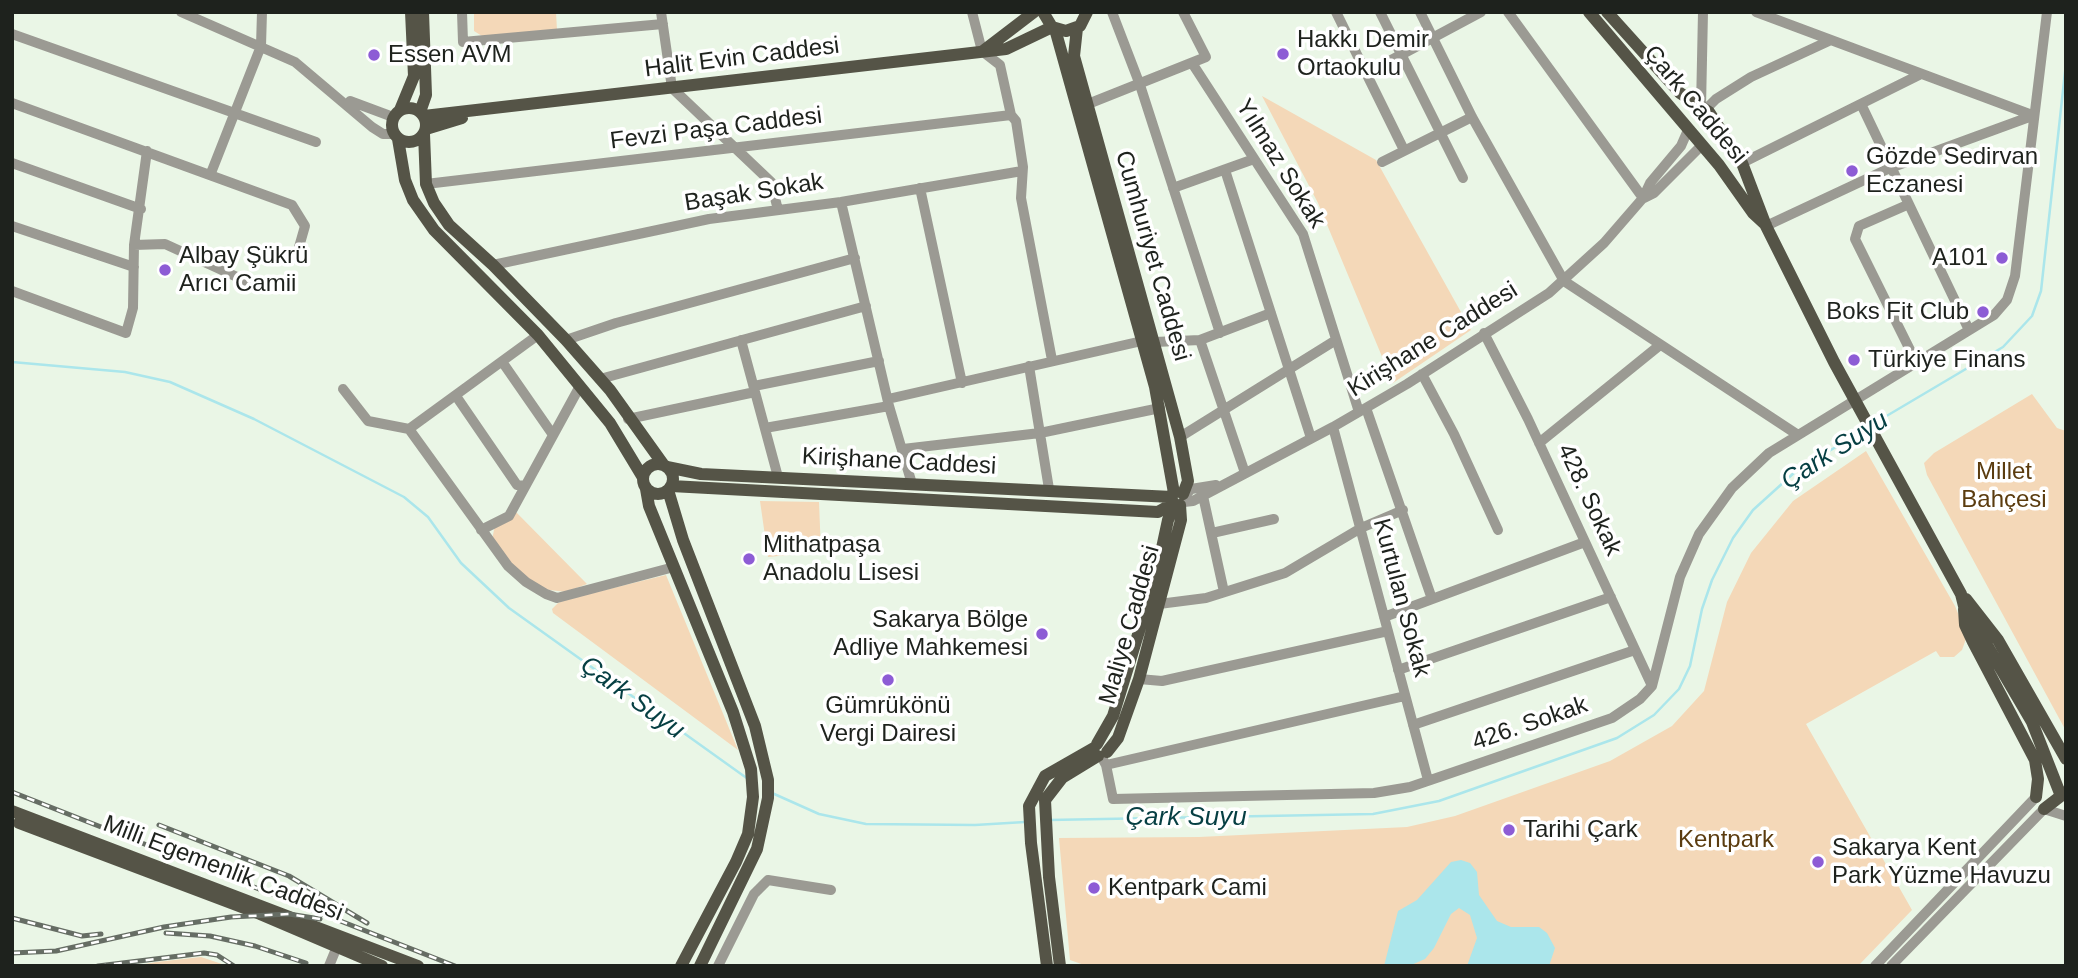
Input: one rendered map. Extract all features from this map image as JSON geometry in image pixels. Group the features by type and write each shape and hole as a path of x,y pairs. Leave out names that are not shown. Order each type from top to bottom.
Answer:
{"main road":[{"path":"411,12 414,76 397,113 396,136 405,180 413,200 434,230 538,335 580,386 610,423 644,483 654,494 670,488"},
{"path":"423,12 426,95 422,114 426,184 434,203 449,225 493,265 566,340 600,379 673,477 670,488 683,540 755,726 765,764 768,798 766,814 750,865 700,966"},
{"path":"982,51 1034,12"},
{"name":"Cumhuriyet Caddesi","path":"1043,12 1054,28 1180,437 1188,481 1178,499"},
{"path":"1054,28 1066,31 1077,28 1088,12"},
{"name":"Çark Caddesi","path":"1588,12 1702,145 1753,213 1766,226"},
{"name":"Çark Caddesi","path":"1607,12 1680,93 1703,108 1717,122 1742,163 1766,226 1878,444 1962,600 2032,722 2063,793"},
{"name":"Halit Evin Caddesi","path":"422,114 507,107 1006,49 1054,28"},
{"name":"Cumhuriyet Caddesi","path":"1077,28 1074,55 1149,341 1178,499"},
{"name":"Halit Evin Caddesi","path":"425,132 507,107"},
{"path":"397,113 411,108 422,114"},
{"path":"1688,130 1690,116 1703,108"},
{"path":"1702,145 1713,135 1717,122"},
{"path":"396,136 409,143 425,132"},
{"path":"665,466 651,465 644,483 649,506 751,769 752,809 748,834 681,966"},
{"name":"Kirişhane Caddesi","path":"665,466 701,474 1049,489 1178,499"},
{"name":"Kirişhane Caddesi","path":"670,488 1158,512 1178,499"},
{"name":"Maliye Caddesi","path":"1060,966 1046,844 1045,800 1062,778 1118,738 1139,680 1181,520 1178,499"},
{"name":"Maliye Caddesi","path":"1100,753 1157,576 1168,520 1178,499"},
{"path":"1962,600 1965,625 2035,760 2038,779 2036,797 2063,793"},
{"name":"Çark Caddesi","path":"1962,600 1998,640 2066,759"},
{"path":"1048,966 1031,843 1029,806 1045,776 1100,753"},
{"path":"2044,809 2063,793"},
{"name":"Milli Egemenlik Caddesi","path":"12,811 418,966"},
{"name":"Milli Egemenlik Caddesi","path":"12,820 260,914 336,949 382,966"}],"street":[{"path":"181,12 295,62 334,92 372,127 383,134 396,136"},
{"path":"211,173 261,46 262,12"},
{"path":"462,12 463,41 663,24"},
{"path":"660,12 671,88 771,182 778,210"},
{"path":"972,12 982,51 1000,65 1011,115 1016,121 1022,171 1021,198 1052,360"},
{"path":"1112,12 1140,85 1220,333"},
{"path":"1088,104 1206,57 1184,12"},
{"path":"1336,12 1405,150"},
{"path":"1380,12 1463,178"},
{"path":"1420,12 1472,117 1564,281 1798,435"},
{"path":"1367,73 1481,12"},
{"path":"1508,12 1643,198"},
{"path":"1703,12 1703,108"},
{"path":"1756,12 2032,115"},
{"path":"1652,686 1680,577 1699,534 1732,488 1769,453 1857,404 1916,362 1994,315 2007,300 2015,276 2032,115 2047,12"},
{"path":"12,34 316,142"},
{"path":"1703,108 1751,77 1831,40"},
{"name":"Yılmaz Sokak","path":"1192,63 1303,234 1336,340 1403,510 1432,599"},
{"path":"1742,163 1919,75"},
{"path":"334,92 360,106 397,113"},
{"path":"12,103 211,173 292,205 305,226 299,247"},
{"path":"1861,104 1969,330"},
{"name":"Fevzi Paşa Caddesi","path":"426,184 1011,115"},
{"path":"1766,226 1890,167 2032,115"},
{"path":"1381,162 1472,117"},
{"name":"Kirişhane Caddesi","path":"1178,499 1203,496 1334,427 1422,374 1564,281 1604,243 1643,198 1650,183 1681,146 1688,130"},
{"name":"Kirişhane Caddesi","path":"1643,198 1654,192 1702,145"},
{"path":"12,290 126,333 133,308 134,245 147,151"},
{"path":"1173,188 1254,159"},
{"path":"12,163 141,209"},
{"path":"1224,170 1311,439"},
{"name":"Başak Sokak","path":"493,265 709,219 841,202 1022,171"},
{"path":"920,188 962,383"},
{"path":"841,202 888,403 912,484"},
{"path":"1907,205 1859,226 1855,239 1916,362"},
{"path":"12,226 134,267"},
{"path":"134,245 165,244 261,288"},
{"path":"566,340 616,323 855,258"},
{"path":"600,379 866,306"},
{"path":"765,428 888,403 1052,360 1149,341 1200,340 1270,313"},
{"name":"428. Sokak","path":"1484,333 1539,443 1652,686"},
{"path":"409,429 538,335"},
{"path":"741,340 778,477"},
{"path":"1200,340 1245,473"},
{"path":"1180,437 1336,340"},
{"path":"1539,443 1660,345"},
{"path":"628,419 879,361"},
{"path":"503,363 553,435"},
{"path":"1029,366 1049,489"},
{"path":"1422,374 1454,434 1498,530"},
{"path":"481,530 509,516 580,386"},
{"path":"343,389 368,421 409,429 508,566 526,582 557,598 674,567"},
{"path":"456,396 517,485 525,486"},
{"path":"903,449 1040,433 1160,408"},
{"name":"Kurtulan Sokak","path":"1334,427 1428,780"},
{"name":"Kirişhane Caddesi","path":"1178,499 1191,489 1220,485"},
{"path":"1203,496 1224,592"},
{"path":"1159,604 1206,598 1285,573 1360,528 1403,510"},
{"path":"1212,533 1274,519"},
{"path":"1384,617 1585,542"},
{"path":"1398,670 1611,597"},
{"path":"1139,680 1162,681 1388,631"},
{"path":"1413,725 1635,650"},
{"name":"426. Sokak","path":"1100,753 1113,799 1374,793 1428,780 1612,718 1640,699 1652,686"},
{"path":"1100,753 1405,696"},
{"path":"1875,966 2036,797"},
{"path":"1894,965 2044,809 2066,816"},
{"path":"718,966 754,894 768,880 831,890"},
{"path":"329,966 336,949"}],"green space":[{"path":"474,12 556,12 557,30 482,36 474,31"},
{"path":"1262,96 1376,160 1471,330 1393,383 1318,203"},
{"name":"Millet Bahçesi","path":"2032,394 2057,428 2066,431 2066,731 1927,475 1924,463 1934,453"},
{"name":"Kentpark","path":"1866,451 1955,606 1967,636 1962,650 1954,657 1940,657 1936,651 1806,724 1912,910 1858,966 1087,966 1070,960 1059,838 1199,837 1407,827 1455,816 1610,761 1672,726 1704,691 1727,602 1751,553 1793,501"},
{"path":"760,501 819,502 821,552 768,557"},
{"path":"514,510 587,584 566,592 542,589 531,583 496,548 492,540 495,525"},
{"path":"666,575 738,750 553,613 552,609 558,603 568,599"},
{"path":"201,957 228,966 135,966 156,962"}],"water":[{"path":"1461,860 1470,863 1477,872 1479,895 1497,921 1511,927 1539,927 1547,933 1555,948 1549,966 1467,966 1477,938 1470,915 1459,908 1451,914 1434,948 1425,959 1409,966 1384,966 1398,911 1417,900 1451,862"}],"waterway":[{"name":"Çark Suyu","path":"1873,424 2003,347 2032,316 2041,291 2066,63"},
{"name":"Çark Suyu","path":"12,362 125,372 170,382 254,419 404,497 428,517 461,563 509,608 748,779"},
{"name":"Çark Suyu","path":"1049,820 1373,814 1439,801 1617,738 1654,715 1679,689 1690,666 1702,609 1712,580 1733,538 1753,510 1795,472 1865,429"},
{"name":"Çark Suyu","path":"772,793 819,814 866,824 975,825 1025,822"}],"railway":[{"path":"12,792 455,966"},
{"path":"159,825 289,876 367,923"},
{"path":"12,953 56,951 164,927 231,917 289,914 320,919"},
{"path":"12,918 82,936 101,934"},
{"path":"166,933 210,936 255,946 306,963"},
{"path":"98,966 204,953 217,955 234,966"}],"place":[{"name":"Hakkı Demir Ortaokulu","path":"1283,54"},
{"name":"Essen AVM","path":"374,55"},
{"name":"Gözde Sedirvan Eczanesi","path":"1852,171"},
{"name":"A101","path":"2002,258"},
{"name":"Albay Şükrü Arıcı Camii","path":"165,270"},
{"name":"Boks Fit Club","path":"1983,312"},
{"name":"Türkiye Finans","path":"1854,360"},
{"name":"Mithatpaşa Anadolu Lisesi","path":"749,559"},
{"name":"Sakarya Bölge Adliye Mahkemesi","path":"1042,634"},
{"name":"Gümrükönü Vergi Dairesi","path":"888,680"},
{"name":"Tarihi Çark","path":"1509,830"},
{"name":"Sakarya Kent Park Yüzme Havuzu","path":"1818,862"},
{"name":"Kentpark Cami","path":"1094,888"}]}
